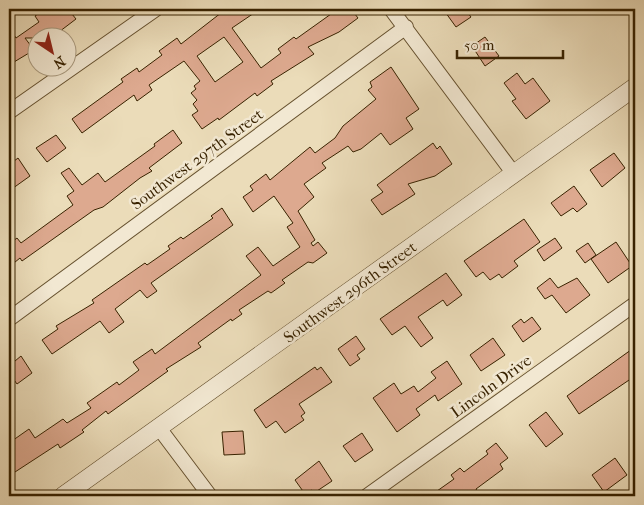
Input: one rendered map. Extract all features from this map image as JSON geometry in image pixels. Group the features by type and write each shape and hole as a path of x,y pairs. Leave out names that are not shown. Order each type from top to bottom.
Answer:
{"street":[{"path":"9,112 156,9"},
{"path":"391,9 514,174"},
{"name":"Southwest 297th Street","path":"9,319 406,27"},
{"name":"Southwest 296th Street","path":"64,496 635,87"},
{"name":"Lincoln Drive","path":"367,496 635,304"},
{"path":"160,428 210,496"}],"building":[{"path":"45,9 68,9 76,19 64,28 30,28 39,22 35,16"},
{"path":"226,9 260,9 232,28 261,68 281,53 278,49 294,37 296,39 338,9 351,9 358,18 339,32 308,47 314,54 271,81 273,84 257,96 255,93 219,120 218,118 202,129 192,115 198,111 193,104 197,100 191,93 196,89 194,86 200,81 184,61 149,85 152,90 137,101 134,95 82,133 72,119 123,82 121,79 137,68 139,72 162,55 159,51 177,38 181,44","holes":["224,37 243,62 215,82 197,56"]},
{"path":"443,9 465,9 471,17 456,27"},
{"path":"9,27 16,38 28,30 28,38 25,38 28,42 28,54 9,65"},
{"path":"485,37 499,56 485,66 472,46"},
{"path":"391,67 419,109 406,118 413,129 390,145 381,133 361,149 353,152 348,146 322,163 326,168 304,184 314,197 298,211 315,240 311,243 313,246 318,242 327,253 313,263 308,262 282,280 285,283 271,293 268,291 239,310 242,314 232,321 231,319 198,343 201,347 166,369 168,371 108,414 106,411 82,430 84,432 60,448 58,444 15,472 9,464 9,454 13,451 9,443 29,429 35,438 63,419 67,423 91,408 87,403 117,382 119,385 139,370 133,362 152,349 155,354 261,275 246,256 258,247 273,266 300,247 287,227 293,223 274,196 253,212 243,197 253,190 250,186 266,174 270,180 310,147 315,153 335,138 343,126 376,99 368,90 372,87 370,82"},
{"path":"517,73 525,84 533,78 550,101 526,119 512,101 516,99 504,83"},
{"path":"173,130 182,143 149,168 152,171 103,207 94,210 22,261 20,258 9,267 9,244 17,238 21,243 73,205 67,196 74,191 61,173 69,168 82,185 98,173 105,182 155,146 154,144"},
{"path":"56,135 66,148 47,162 36,148"},
{"path":"433,143 437,149 440,146 452,164 435,176 408,184 415,194 382,215 371,200 383,192 377,185"},
{"path":"614,153 625,168 602,187 590,170"},
{"path":"18,158 30,176 9,191 9,165"},
{"path":"574,186 587,204 577,212 573,208 561,216 551,203"},
{"path":"222,208 233,225 151,283 157,291 147,298 140,290 115,309 124,322 109,333 100,321 52,354 42,340 58,329 56,326 94,303 92,300 145,263 147,265 170,249 168,246 181,237 183,239 213,218 211,216"},
{"path":"524,219 540,242 514,261 518,266 502,278 499,274 490,280 483,272 476,277 464,261"},
{"path":"555,238 562,248 544,261 537,250"},
{"path":"616,242 632,266 608,283 591,259"},
{"path":"588,243 596,255 585,263 576,251"},
{"path":"446,273 462,295 447,306 443,300 418,317 433,338 421,347 405,326 392,335 380,319"},
{"path":"550,278 558,288 577,278 590,295 566,313 552,295 545,299 537,288"},
{"path":"532,317 541,329 523,342 512,326 521,319 524,323"},
{"path":"356,336 365,349 357,355 360,359 350,366 338,349"},
{"path":"493,338 505,355 481,371 470,355"},
{"path":"635,347 635,376 579,414 567,396"},
{"path":"21,356 32,373 17,384 9,373 9,366"},
{"path":"447,361 462,384 438,401 435,395 416,409 420,415 397,432 373,398 394,383 401,394 414,386 418,392 436,378 431,372"},
{"path":"315,367 317,370 321,367 332,382 299,404 305,413 301,416 304,420 285,433 276,421 266,428 254,410"},
{"path":"546,412 563,434 546,447 529,425"},
{"path":"243,431 245,454 224,455 222,432"},
{"path":"362,433 373,450 355,462 343,446"},
{"path":"496,443 508,458 500,464 503,469 476,489 477,491 469,496 430,496 454,479 451,475 460,468 464,472 488,454 486,451"},
{"path":"615,458 627,475 604,492 592,475"},
{"path":"319,461 332,481 314,493 312,490 305,494 295,480"}]}
